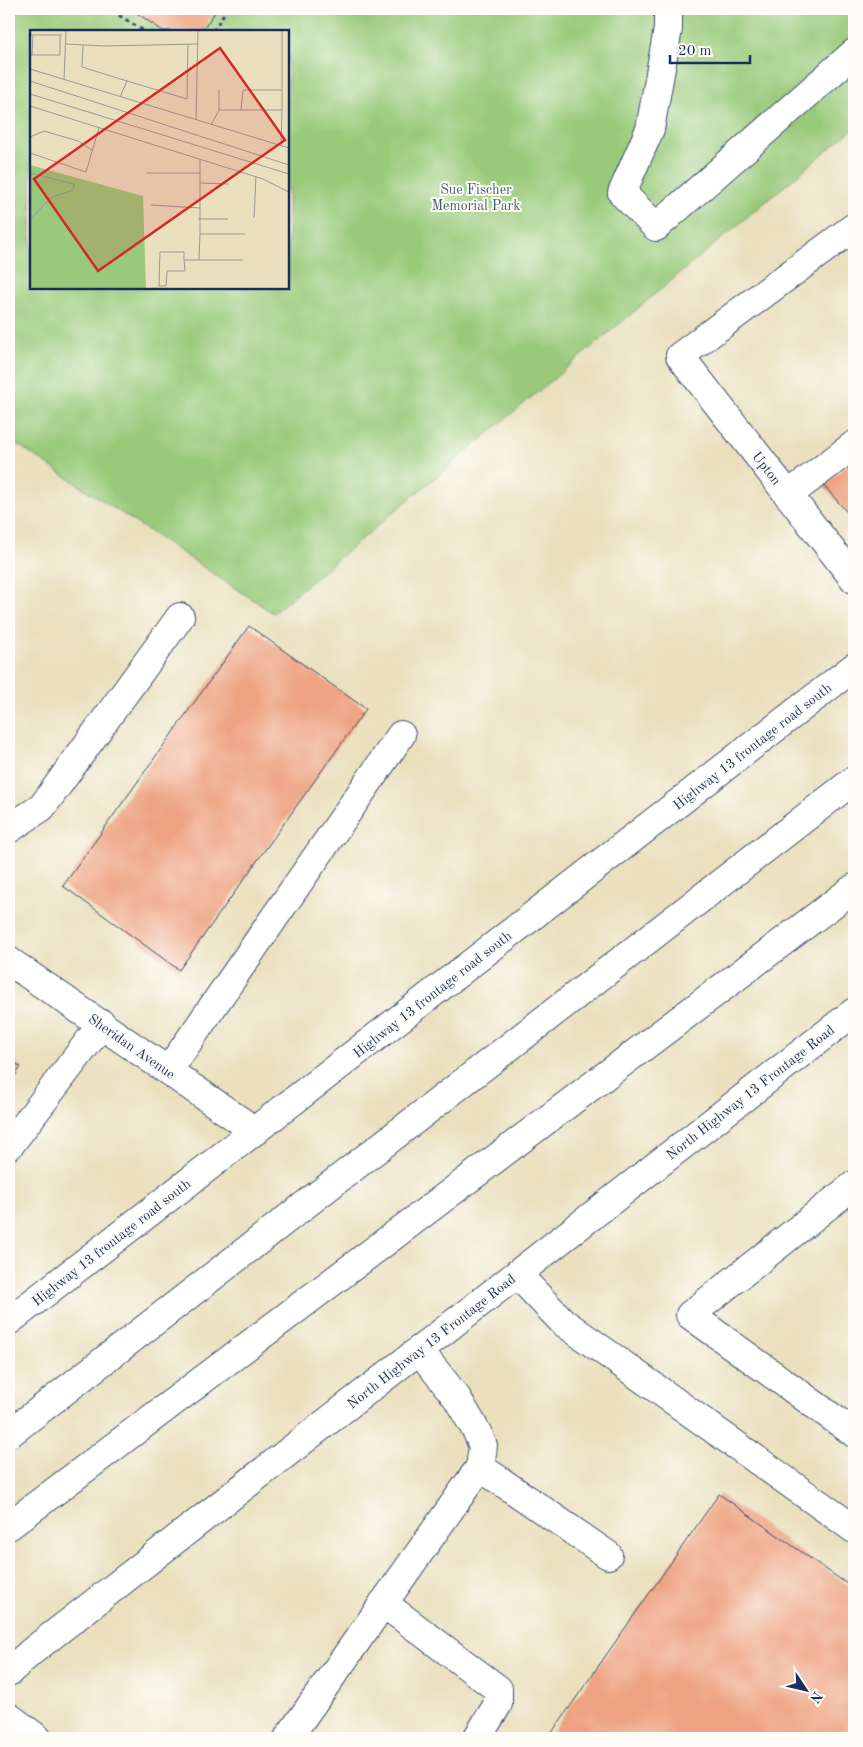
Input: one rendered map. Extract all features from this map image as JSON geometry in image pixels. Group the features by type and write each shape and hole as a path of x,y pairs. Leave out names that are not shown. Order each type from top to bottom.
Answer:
{"main road":[{"path":"668,9 668,29 650,129 622,193 656,227 854,54"},
{"name":"Upton","path":"854,227 680,356 854,579"},
{"path":"788,495 854,445"},
{"path":"9,829 42,807 180,617"},
{"name":"Highway 13 frontage road south","path":"9,1321 854,667"},
{"path":"168,1071 401,735"},
{"path":"9,1434 854,780"},
{"path":"9,1526 854,888"},
{"name":"Sheridan Avenue","path":"9,961 255,1130"},
{"name":"North Highway 13 Frontage Road","path":"9,1672 31,1652 854,1012"},
{"path":"9,1146 102,1024"},
{"path":"854,1186 690,1315 854,1433"},
{"path":"517,1274 563,1322 854,1529"},
{"path":"288,1738 480,1467 484,1446 477,1432 457,1398 419,1350"},
{"path":"480,1467 608,1555"},
{"path":"383,1603 498,1689 498,1704 477,1738"},
{"path":"9,1717 37,1738"}],"path":[{"path":"120,9 117,14 142,30"},
{"path":"214,30 228,9"}],"green space":[{"name":"Sue Fischer Memorial Park","path":"9,9 854,9 854,128 273,613 9,439"}],"building":[{"path":"131,9 213,9 216,11 203,30 162,30"},
{"path":"854,459 854,520 824,486"},
{"path":"249,626 366,709 179,970 63,886"},
{"path":"9,1059 21,1067 9,1085"},
{"path":"719,1494 854,1589 854,1738 548,1738"}]}
